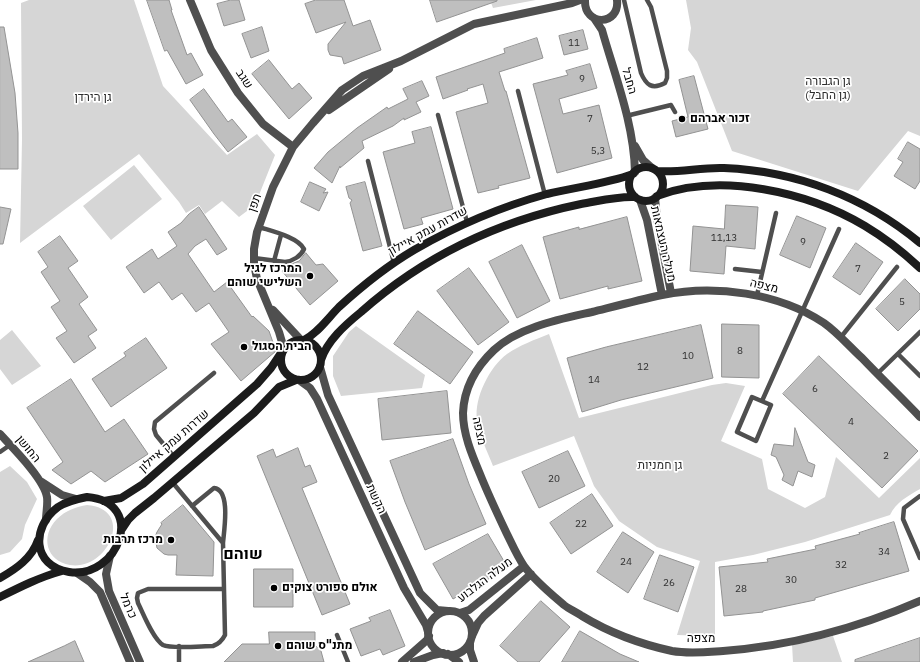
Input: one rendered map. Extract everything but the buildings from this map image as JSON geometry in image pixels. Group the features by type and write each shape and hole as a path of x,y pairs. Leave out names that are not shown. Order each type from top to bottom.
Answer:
{"main road":[{"path":"637,198 631,192 630,179 634,173 643,168 670,172 704,168 724,168 765,172 829,189 872,209 899,226 920,243"},
{"path":"654,170 660,176 662,181 662,189 656,197"},
{"name":"שדרות עמק איילון","path":"302,340 311,336 338,308 394,262 467,222 545,195 624,177 634,173"},
{"path":"39,537 39,545 44,559 54,568 62,571 77,573 90,570 99,565 110,556 118,544 122,529 135,513 254,413 279,387 297,380 309,378 316,373 323,353 331,341 350,321 382,293 422,266 459,245 510,224 552,211 619,197 637,198 650,201 656,197 678,190 705,186 762,189 823,206 863,225 894,245 920,268"},
{"path":"297,380 290,377 281,366 280,359 283,350 287,345 293,341 308,341 319,350 320,364"},
{"name":"שדרות עמק איילון","path":"104,501 121,498 135,490 256,384 272,368 283,350"},
{"path":"0,578 18,567 31,554 46,520 59,507 76,499 92,498 104,501 116,511 120,517 122,529"},
{"path":"0,597 32,581 62,571"}],"street":[{"name":"שגב","path":"191,0 211,50 238,93 263,124 294,147"},
{"name":"תפן","path":"283,350 280,332 257,279 254,264 254,249 259,227 273,187 294,147 313,123 342,90 363,76 401,61 474,24 580,0"},
{"path":"585,0 586,11"},
{"path":"602,30 609,18 616,11 620,0"},
{"path":"572,3 586,11"},
{"name":"החבל","path":"586,11 594,18 602,30 632,138 640,155 654,170"},
{"path":"594,18 604,20 609,18"},
{"name":"החבל","path":"632,138 634,173"},
{"name":"מעלה העצמאות","path":"656,197 657,219 672,293"},
{"name":"מעלה העצמאות","path":"637,198 648,220 662,295"},
{"name":"מצפה","path":"920,416 841,337 824,323 783,303 757,295 741,292 715,291 672,293 662,295 560,320 513,337 496,348 483,361 472,376 466,396 463,414 469,448 495,510 524,566 542,586 566,607 623,637 646,645 675,651 706,653 744,650 822,634 866,622 920,601"},
{"name":"תפן","path":"266,299 282,321 302,340"},
{"name":"הקשת","path":"320,364 328,395 414,582 420,593 437,610 448,611"},
{"name":"הקשת","path":"297,380 310,388 317,399 404,588 426,625 428,634"},
{"name":"החושן","path":"0,434 44,487 47,497 46,520"},
{"name":"החושן","path":"38,479 58,493 76,499"},
{"name":"כרמל","path":"110,556 106,574 109,591 140,662"},
{"name":"מעלה הגלבוע","path":"460,613 469,610 524,566"},
{"name":"כרמל","path":"77,573 90,582 100,592 130,662"},
{"name":"מעלה הגלבוע","path":"471,639 478,623 484,616 531,574"},
{"path":"402,662 427,640 431,623 435,616 448,611 460,613 469,622 472,630 470,650 474,662"},
{"path":"428,634 433,646 459,662"},
{"path":"414,662 433,655 456,654 467,647 471,639"}],"lane":[{"path":"620,0 641,73 645,82 648,85 660,86 665,83 667,71 651,7 647,0"},
{"path":"518,91 545,195"},
{"path":"626,116 671,105 675,112"},
{"path":"438,115 467,222"},
{"path":"368,161 394,262"},
{"path":"757,295 776,213"},
{"path":"254,258 290,262 302,253 304,249 302,244 298,242 259,227"},
{"path":"762,401 838,229"},
{"path":"274,261 282,235"},
{"path":"841,337 897,267"},
{"path":"735,269 762,272"},
{"path":"877,374 920,332"},
{"path":"898,354 920,376"},
{"path":"174,456 156,435 154,428 155,422 214,373"},
{"path":"752,398 762,401 771,405 756,441 737,432 752,398"},
{"path":"0,452 10,445"},
{"path":"172,483 223,543"},
{"path":"192,506 214,488 221,491 225,504 223,543 224,589 225,635 222,640 213,646 169,647 160,642 154,635 138,603 138,593 148,589 224,589"},
{"path":"920,496 904,508 903,519 920,558"},
{"path":"337,635 348,662"},
{"path":"179,646 179,662"}],"green space":[{"name":"גן הירדן","path":"29,0 134,0 163,86 227,155 257,134 275,155 255,205 239,217 222,201 205,214 199,205 186,213 179,202 139,154 20,243 22,140 21,3"},
{"path":"490,0 536,0 493,8"},
{"name":"גן הגבורה (גן החבל)","path":"686,0 920,0 920,136 908,131 858,191 732,151 697,62 688,50 691,28"},
{"path":"134,165 162,199 111,240 83,206"},
{"path":"356,326 425,375 422,388 341,396 333,376 333,356 349,332"},
{"path":"12,330 41,366 12,385 0,369 0,340"},
{"name":"גן חמניות","path":"549,334 579,418 712,385 726,383 745,386 721,441 762,459 768,489 805,508 825,497 836,457 879,498 920,458 920,489 899,503 890,515 805,542 753,555 715,562 715,636 677,635 700,561 657,547 619,521 594,486 574,436 493,466 481,437 477,419 478,402 484,383 495,366 507,354 522,345"},
{"path":"10,466 27,482 37,499 25,525 22,539 10,552 0,555 0,472"},
{"path":"87,505 102,509 110,517 113,527 111,539 105,550 96,559 84,564 70,565 62,563 55,559 48,547 48,533 57,519 64,513"},
{"path":"833,636 842,662 793,662 792,644"}],"place":[{"name":"זכור אברהם","path":"682,119"},
{"name":"המרכז לגיל השלישי שוהם","path":"310,276"},
{"name":"הבית הסגול","path":"244,347"},
{"name":"מרכז תרבות","path":"171,540"},
{"name":"אולם ספורט צוקים","path":"274,588"},
{"name":"מתנ\"ס שוהם","path":"278,646"}],"district":[{"name":"שוהם","path":"243,554"}]}
